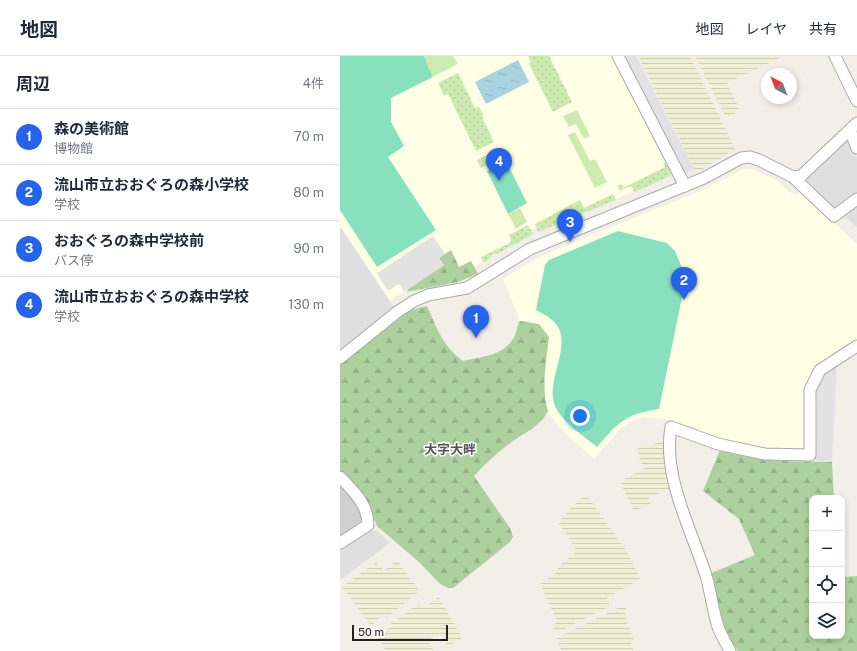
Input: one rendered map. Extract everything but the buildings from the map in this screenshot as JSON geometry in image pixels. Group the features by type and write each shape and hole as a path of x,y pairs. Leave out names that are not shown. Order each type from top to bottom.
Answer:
{"street":[{"path":"618,56 685,186"},
{"path":"836,56 857,101"},
{"path":"793,177 801,176 853,126"},
{"path":"853,126 857,148"},
{"path":"340,358 397,312 414,301 428,295 467,288 530,249 704,178 741,158 750,157 793,177 834,216 857,199"},
{"path":"730,651 718,628 707,580 684,519 671,462 669,438 671,427 718,444 765,454 810,455 810,390 820,370 857,346"},
{"path":"340,477 361,500 364,506 368,525 340,543"}],"shaded area":[{"path":"340,56 612,56 672,175 538,232 536,228 527,232 481,257 483,262 474,266 478,274 458,282 402,293 390,300 340,226"},
{"path":"625,56 636,56 694,169 685,174"},
{"path":"638,56 690,56 735,149 696,173"},
{"path":"695,56 784,56 727,83 740,111 726,118"},
{"path":"849,139 857,158 857,196 838,211 806,180"},
{"path":"744,169 751,169 774,179 795,196 800,192 857,244 857,342 853,342 818,366 805,445 799,451 763,449 715,437 692,427 664,419 643,417 630,422 619,430 594,459 558,426 548,411 545,402 545,371 549,337 530,321 520,321 503,279 534,260 567,245 703,190"},
{"path":"857,207 857,227 843,215"},
{"path":"340,226 394,308 344,354 340,348"},
{"path":"433,236 445,254 439,258 444,265 404,292 399,284 388,291 377,273"},
{"path":"837,364 832,462 816,461 817,390 825,372"},
{"path":"664,441 671,488 649,498 651,504 634,511 620,481 644,469 636,449"},
{"path":"340,482 359,503 362,521 359,526 340,538"},
{"path":"586,494 626,550 640,579 607,598 610,606 556,633 553,627 557,621 540,584 555,574 559,566 577,551 559,523 569,510"},
{"path":"370,531 377,531 390,543 340,580 340,547"},
{"path":"397,560 420,591 387,617 383,615 371,626 342,587 376,562 384,571"},
{"path":"439,597 462,638 448,646 440,633 428,641 434,651 386,651 377,637 390,627 389,625 419,603 423,608"},
{"path":"618,608 626,608 626,620 634,639 631,642 634,651 562,651 556,638"}],"green space":[{"path":"340,56 424,56 433,77 391,98 391,122 404,146 388,157 436,230 377,267 340,210"},
{"path":"424,56 453,56 458,64 433,77"},
{"path":"528,56 549,56 572,102 553,112 529,64 531,62"},
{"path":"458,73 475,108 479,107 484,116 482,117 494,142 476,151 448,94 444,96 438,83"},
{"path":"577,110 590,136 584,139 576,124 569,127 563,116"},
{"path":"575,132 590,161 595,159 607,182 595,188 568,135"},
{"path":"491,153 494,161 481,168 477,160"},
{"path":"506,161 527,203 508,214 487,171"},
{"path":"665,162 672,175 635,192 631,186 620,191 617,186 621,184 623,188 665,167 663,163"},
{"path":"613,194 616,200 571,218 569,216 565,218 565,221 538,232 535,224 580,200 584,208"},
{"path":"520,208 527,222 516,229 508,214"},
{"path":"528,225 533,234 497,254 493,254 486,262 483,262 481,257 510,243 511,240 509,235"},
{"path":"618,231 667,243 675,251 686,278 659,409 647,411 624,420 611,431 597,447 568,423 555,406 553,384 561,349 561,338 559,328 552,320 536,310 545,265 549,260"},
{"path":"451,250 459,267 471,261 478,274 458,282 407,292 408,289 444,265 439,258"},
{"path":"427,306 445,343 456,356 463,361 491,355 503,349 513,339 520,321 539,324 549,337 544,384 548,411 538,424 510,443 474,476 510,528 513,537 510,542 453,588 448,588 440,584 420,563 377,526 372,514 340,473 340,365 369,338 391,322 402,315"},
{"path":"720,450 774,461 832,462 834,495 809,495 809,639 845,639 845,577 857,576 857,651 738,651 724,632 709,574 755,555 739,519 703,491"}],"water":[{"path":"518,60 529,82 486,104 475,82"}],"place":[{"name":"流山市立おおぐろの森中学校","path":"499,181"},
{"name":"おおぐろの森中学校前","path":"570,242"},
{"name":"流山市立おおぐろの森小学校","path":"684,300"},
{"name":"森の美術館","path":"476,338"}],"district":[{"name":"大字大畔","path":"450,449"}]}
